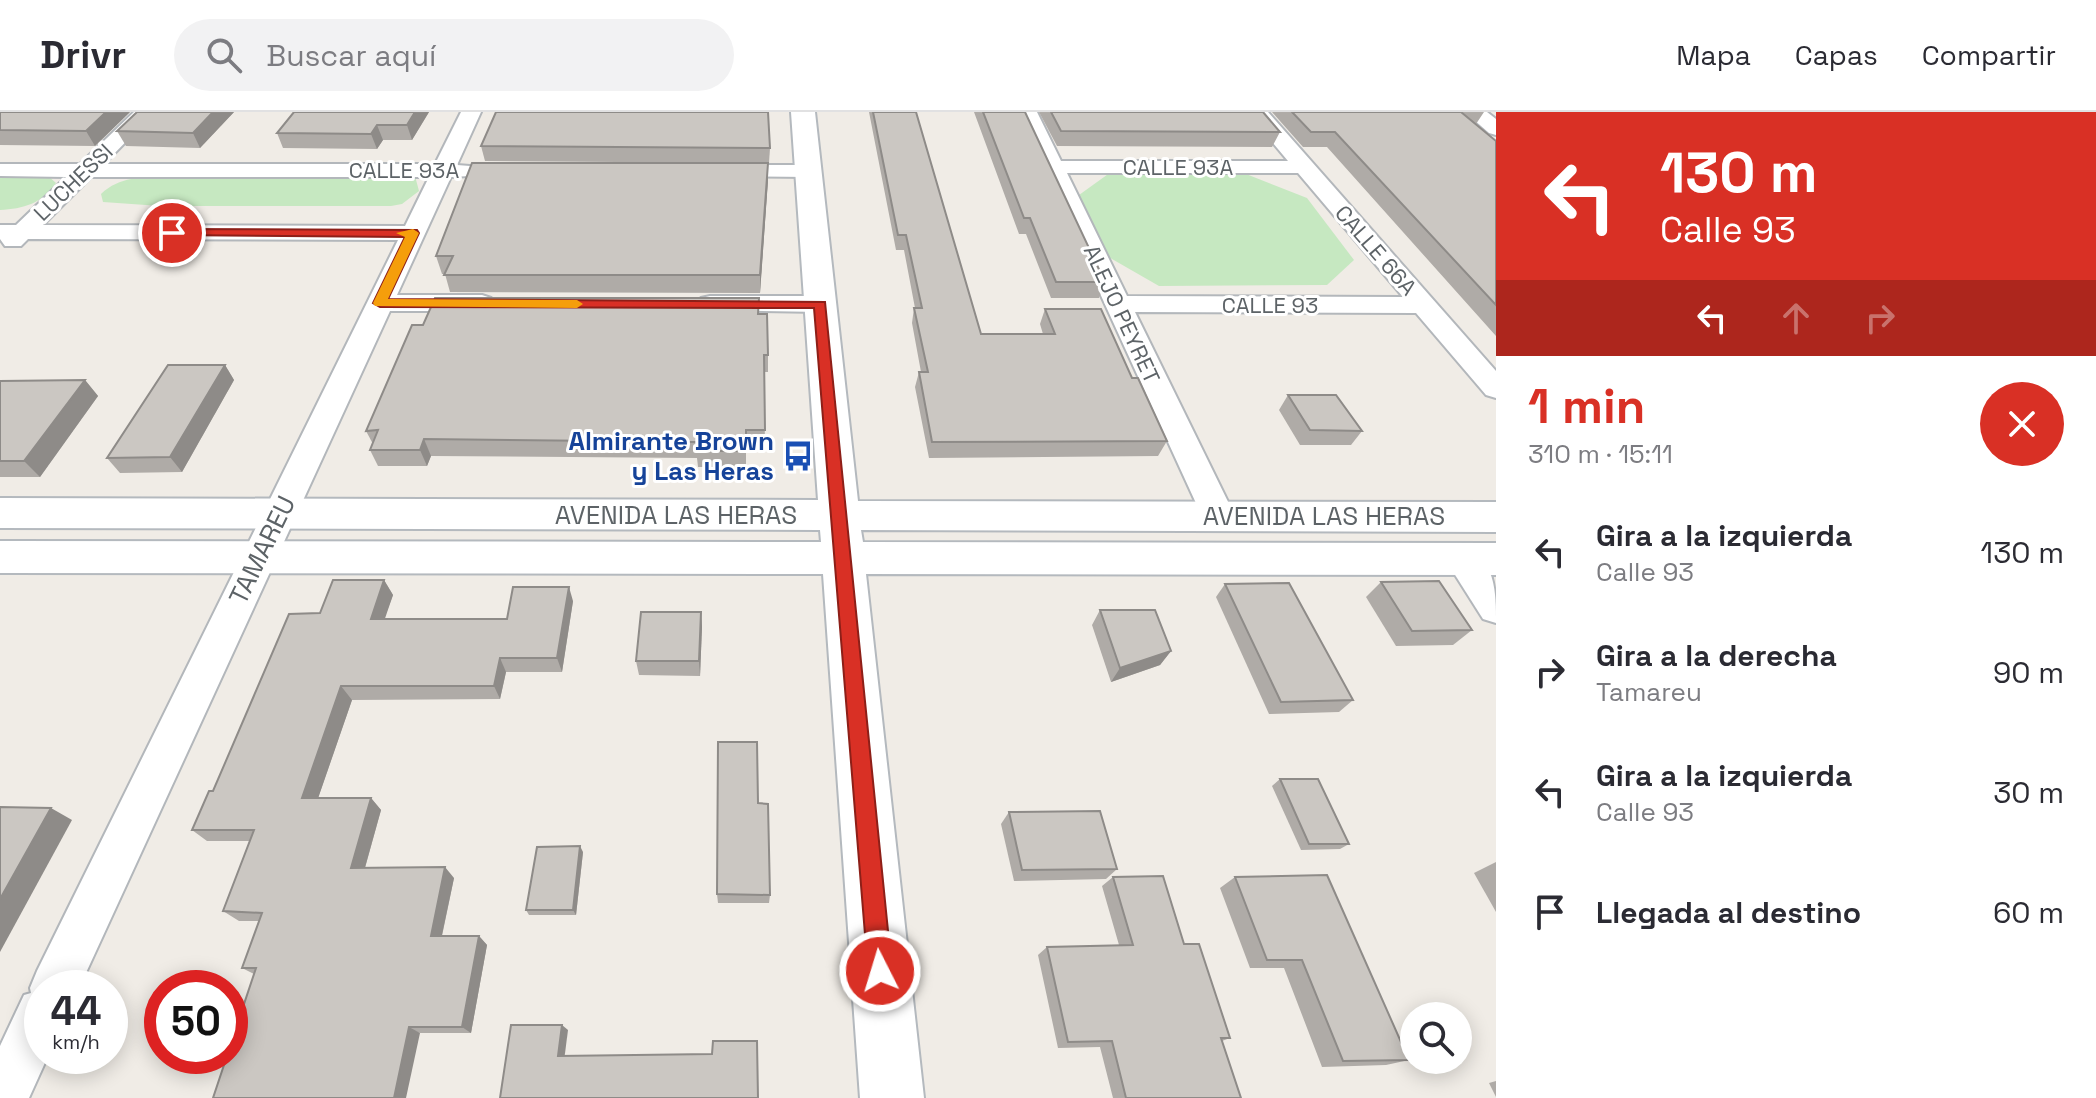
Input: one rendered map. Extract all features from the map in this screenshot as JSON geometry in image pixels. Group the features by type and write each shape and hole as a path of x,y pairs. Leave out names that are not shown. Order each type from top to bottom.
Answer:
{"main road":[{"path":"803,112 892,1098"},
{"name":"AVENIDA LAS HERAS","path":"0,513 280,514 1479,559"},
{"name":"AVENIDA LAS HERAS","path":"0,557 258,558 841,537 1218,516 1496,517"}],"street":[{"name":"LUCHESSI","path":"0,253 10,232 85,170 145,112"},
{"name":"TAMAREU","path":"63,970 471,112"},
{"name":"ALEJO PEYRET","path":"1027,112 1218,516"},
{"name":"CALLE 66A","path":"1257,112 1496,389"},
{"path":"1475,112 1496,129"},
{"name":"CALLE 93A","path":"1052,167 1304,167"},
{"name":"CALLE 93A","path":"0,170 490,171"},
{"path":"697,171 808,171"},
{"path":"10,232 413,233"},
{"path":"380,303 506,303"},
{"path":"679,304 820,304"},
{"name":"CALLE 93","path":"1117,304 1423,305"},
{"path":"1479,559 1496,609"},
{"path":"2,1098 24,1051"}],"green space":[{"path":"1111,172 1246,174 1307,198 1354,260 1327,285 1159,286 1105,255 1079,195"},
{"path":"0,176 48,176 56,183 45,196 32,204 0,210"},
{"path":"166,176 415,176 419,191 402,204 391,206 160,206 103,202 101,194 116,184 131,179"}],"building":[{"path":"0,112 106,112 86,131 0,130"},
{"path":"137,112 213,112 193,133 117,131"},
{"path":"294,112 415,112 407,125 377,125 371,134 277,133"},
{"path":"496,112 768,112 770,148 481,146"},
{"path":"873,112 916,112 981,334 1055,334 1045,309 1101,309 1132,378 1138,378 1167,441 932,442 919,372 928,372 914,308 922,308 906,235 898,235"},
{"path":"983,112 1025,112 1105,282 1056,282 1030,218 1024,218"},
{"path":"1051,112 1263,112 1280,132 1061,131"},
{"path":"1292,112 1461,112 1496,141 1496,305 1335,132 1311,132"},
{"path":"472,163 768,163 760,275 444,275 453,256 436,256"},
{"path":"435,298 759,298 758,314 767,314 765,430 746,430 746,451 697,451 697,442 424,439 420,450 370,450 378,430 366,431 412,325 423,325"},
{"path":"168,365 225,365 170,457 107,458"},
{"path":"85,380 24,461 0,461 0,381"},
{"path":"1288,395 1336,395 1362,431 1310,430"},
{"path":"333,580 384,580 371,619 507,619 513,587 569,587 557,658 500,658 494,686 341,686 302,798 371,798 351,868 445,867 431,936 479,936 462,1027 409,1027 394,1098 213,1098 221,1074 248,1074 248,992 256,968 242,968 262,913 223,911 254,830 192,830 209,791 213,791 289,614 320,613"},
{"path":"1439,581 1472,630 1412,631 1381,582"},
{"path":"1289,583 1353,700 1281,702 1225,584"},
{"path":"1100,610 1155,610 1171,651 1120,668"},
{"path":"641,612 701,612 699,661 636,661"},
{"path":"718,742 757,742 758,803 768,804 770,895 717,894"},
{"path":"1280,779 1318,779 1349,844 1309,844"},
{"path":"0,807 51,808 0,899"},
{"path":"1100,811 1117,869 1022,870 1009,812"},
{"path":"580,846 573,910 526,910 537,847"},
{"path":"1327,875 1400,1040 1400,1060 1343,1061 1302,960 1267,960 1235,877"},
{"path":"1163,876 1184,944 1199,944 1230,1038 1221,1038 1241,1098 1126,1098 1112,1041 1068,1042 1047,947 1133,945 1113,877"},
{"path":"511,1025 562,1025 558,1056 712,1054 713,1041 757,1041 758,1098 500,1098"}],"slow traffic":[{"path":"402,233 413,233 380,303 577,304"}],"place":[{"name":"Almirante Brown y Las Heras","path":"798,456"}],"route":[{"path":"172,233 413,233 380,303 820,304 880,971"}]}
